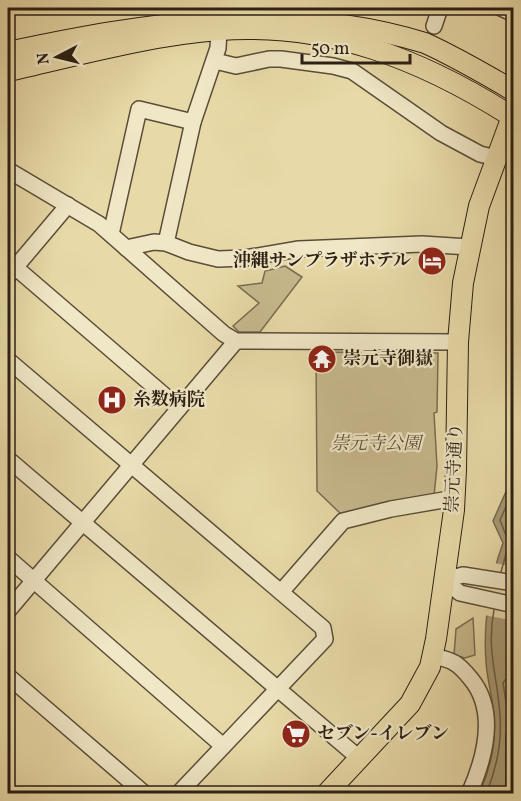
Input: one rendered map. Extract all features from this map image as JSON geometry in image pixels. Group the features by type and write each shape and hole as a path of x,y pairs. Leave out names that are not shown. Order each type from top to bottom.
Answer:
{"main road":[{"path":"8,52 153,21 294,11 343,18 423,43 472,67 513,91"},
{"path":"8,71 157,39 217,17 351,42 381,51 438,73 513,115"},
{"name":"崇元寺通り","path":"336,790 359,758 410,704 425,679 433,656 454,498 460,302 469,247 479,206 513,115"}],"street":[{"path":"435,26 440,8"},
{"path":"501,8 513,14"},
{"path":"166,243 193,122 218,48 217,17"},
{"path":"215,61 236,66 269,59 281,59 352,71 441,133 480,154 496,158"},
{"path":"111,234 139,109 193,122"},
{"path":"8,170 68,205 111,234 224,334 236,341 458,342"},
{"path":"68,205 10,268 179,408"},
{"path":"126,248 154,242 166,243 189,252 218,259 245,258 299,249 422,244 469,247"},
{"path":"8,611 236,341"},
{"path":"8,360 323,628 325,639 178,794"},
{"path":"8,459 359,758"},
{"path":"281,592 343,521 391,509 454,498"},
{"path":"8,558 223,746"},
{"path":"444,580 463,575 513,583"},
{"path":"444,580 460,593 513,605"},
{"path":"433,656 455,661 479,689 486,711 487,734 482,758 469,794"},
{"path":"8,676 145,794"},
{"path":"513,736 513,784"}],"green space":[{"path":"285,266 302,277 260,332 239,332 233,326 259,303 238,286 262,283 265,271"},
{"name":"崇元寺公園","path":"316,352 438,353 437,412 434,413 437,466 434,496 342,515 317,491"},
{"path":"473,618 475,655 465,658 454,655 456,629"}],"water":[{"path":"513,479 514,630 510,665 514,681 513,793 479,794 489,766 494,737 493,710 486,662 486,632 491,586 503,543 493,521"}],"pier":[{"path":"494,563 513,567 513,623 510,620 484,615"}],"place":[{"name":"沖縄サンプラザホテル","path":"432,261"},
{"name":"崇元寺御嶽","path":"322,359"},
{"name":"糸数病院","path":"112,400"},
{"name":"セブン-イレブン","path":"296,734"}]}
